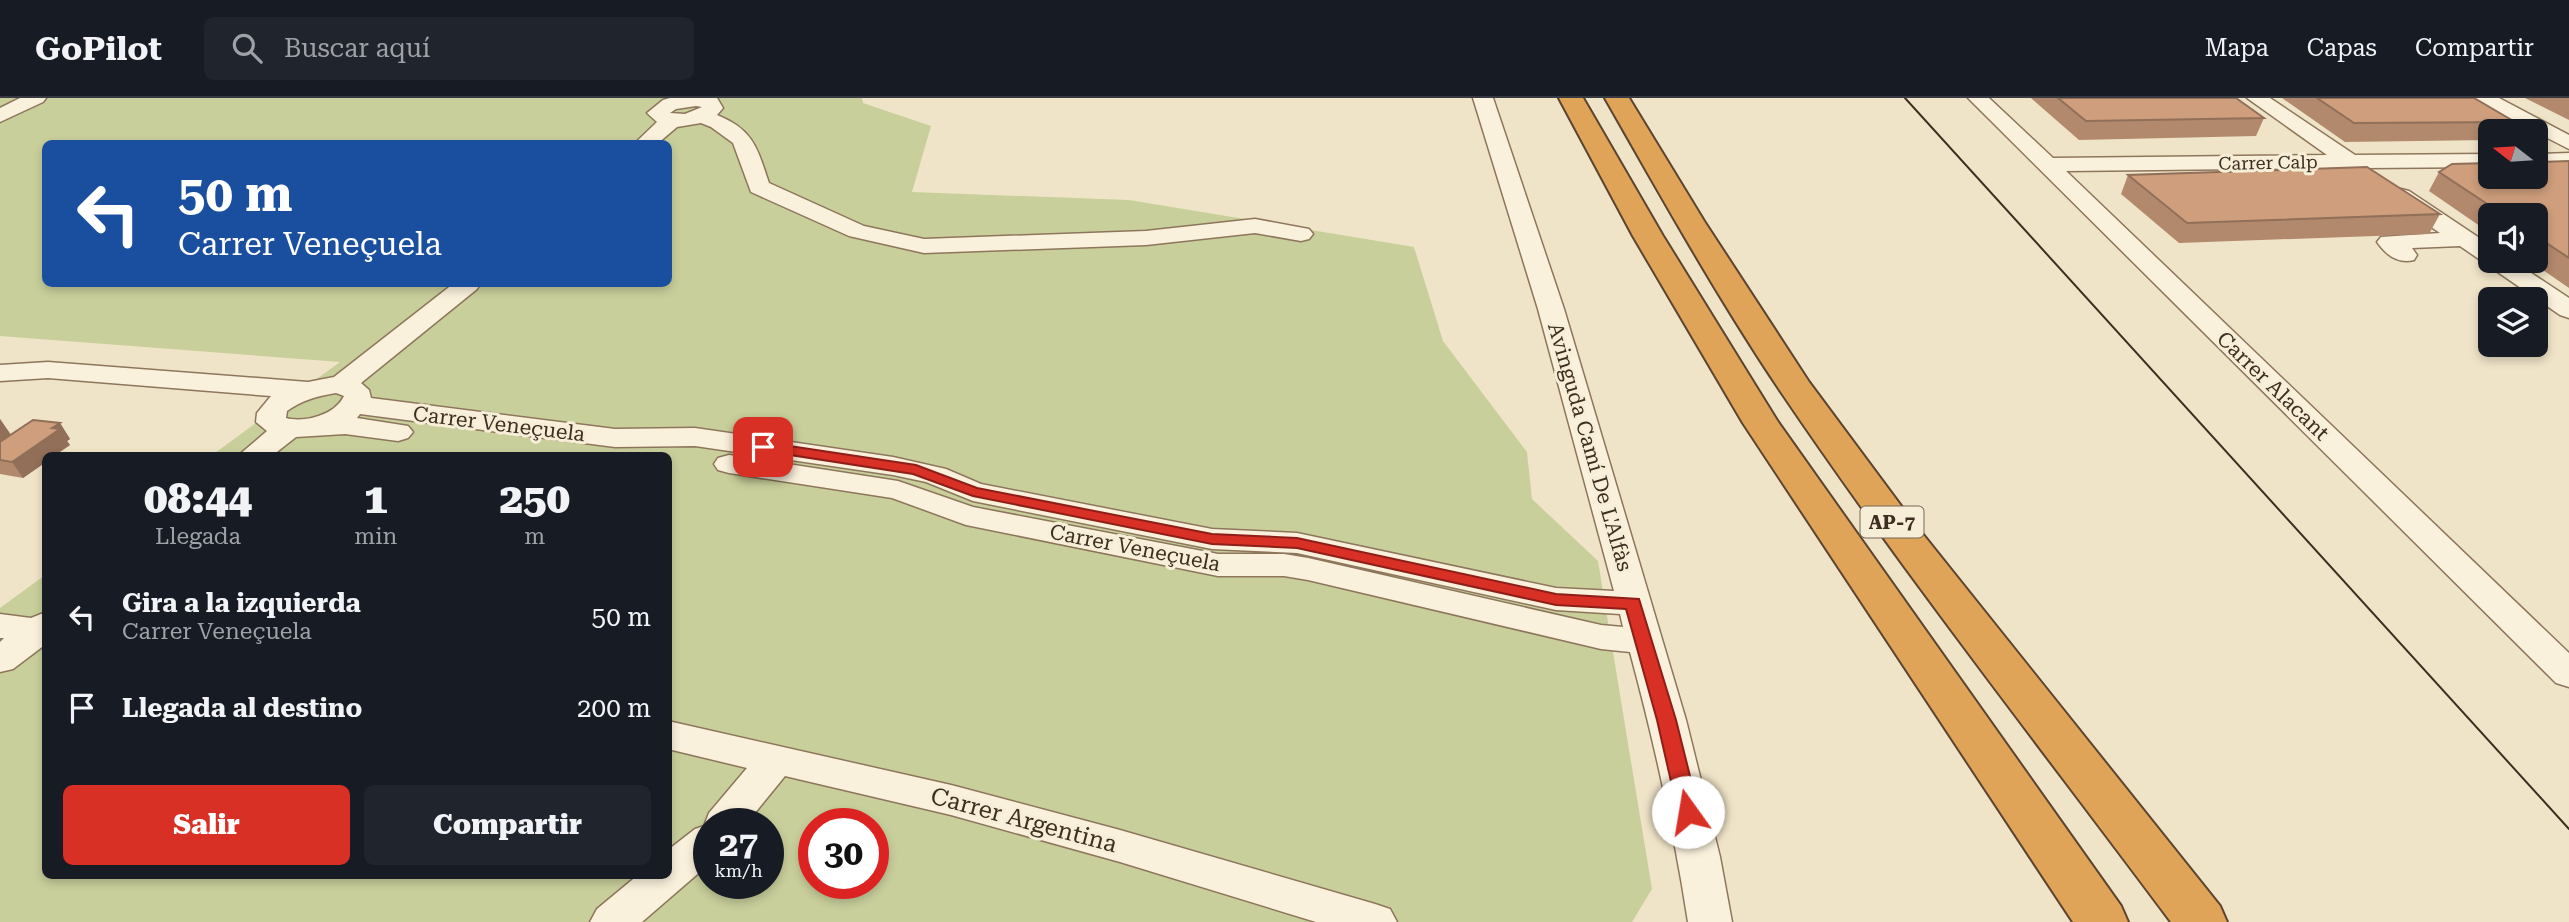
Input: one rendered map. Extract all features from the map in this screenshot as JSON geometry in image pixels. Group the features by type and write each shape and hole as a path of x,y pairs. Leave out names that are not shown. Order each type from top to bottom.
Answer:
{"highway":[{"name":"AP-7","path":"1571,98 1648,236 1761,423 2102,922"},
{"name":"AP-7","path":"1617,98 1690,221 1794,386 1899,531 2201,922"}],"street":[{"path":"0,116 36,98"},
{"name":"Avinguda Camí De L'Alfàs","path":"1483,98 1551,309 1644,641 1685,795 1710,922"},
{"name":"Carrer Alacant","path":"1978,98 2569,674"},
{"path":"2257,98 2478,248"},
{"path":"2484,98 2569,143"},
{"path":"2500,98 2569,134"},
{"path":"647,140 674,107 700,105 743,137 759,187 857,232 924,246 1146,238 1255,226 1301,234"},
{"path":"2548,159 2569,159"},
{"name":"Carrer Calp","path":"2046,165 2478,160"},
{"path":"2405,255 2389,242 2465,239"},
{"path":"2515,273 2569,310"},
{"path":"257,452 291,422 342,416 348,394 465,287"},
{"path":"0,373 48,370 348,394"},
{"name":"Carrer Veneçuela","path":"0,388 32,387 230,402 291,422 345,425 558,452"},
{"path":"291,422 282,401 307,390"},
{"name":"Carrer Veneçuela","path":"348,394 369,408 615,438 695,437 893,466 935,475 973,492 1212,539 1297,543 1556,599 1633,603"},
{"name":"Carrer Veneçuela","path":"672,457 898,490 966,515 1218,565 1297,567 1601,637 1644,641"},
{"path":"0,626 42,629"},
{"path":"0,660 42,630"},
{"name":"Carrer Argentina","path":"672,736 990,810 1375,922"},
{"path":"736,808 776,760"},
{"path":"672,872 693,854"},
{"path":"612,922 663,879"}],"green space":[{"path":"0,98 862,98 863,103 931,126 912,192 1129,200 1414,247 1443,341 1527,452 1532,499 1598,561 1652,889 1632,922 0,922 0,608 42,577 42,879 672,879 672,452 216,452 340,362 0,336"}],"building":[{"path":"2058,98 2236,98 2264,118 2086,121"},
{"path":"2317,98 2474,98 2510,119 2478,119 2478,122 2354,123"},
{"path":"2569,161 2569,258 2548,244 2548,203 2486,203 2439,172 2452,164 2478,163 2478,189 2548,189 2548,162"},
{"path":"2367,167 2440,214 2187,223 2128,175"},
{"path":"33,420 60,423 52,428 60,429 12,462 0,460 0,442"}],"tram line":[{"path":"1905,98 2569,829"}],"route":[{"path":"763,447 916,470 946,479 973,492 1212,539 1297,543 1538,596 1593,603 1633,603 1667,720 1688,812"}]}
